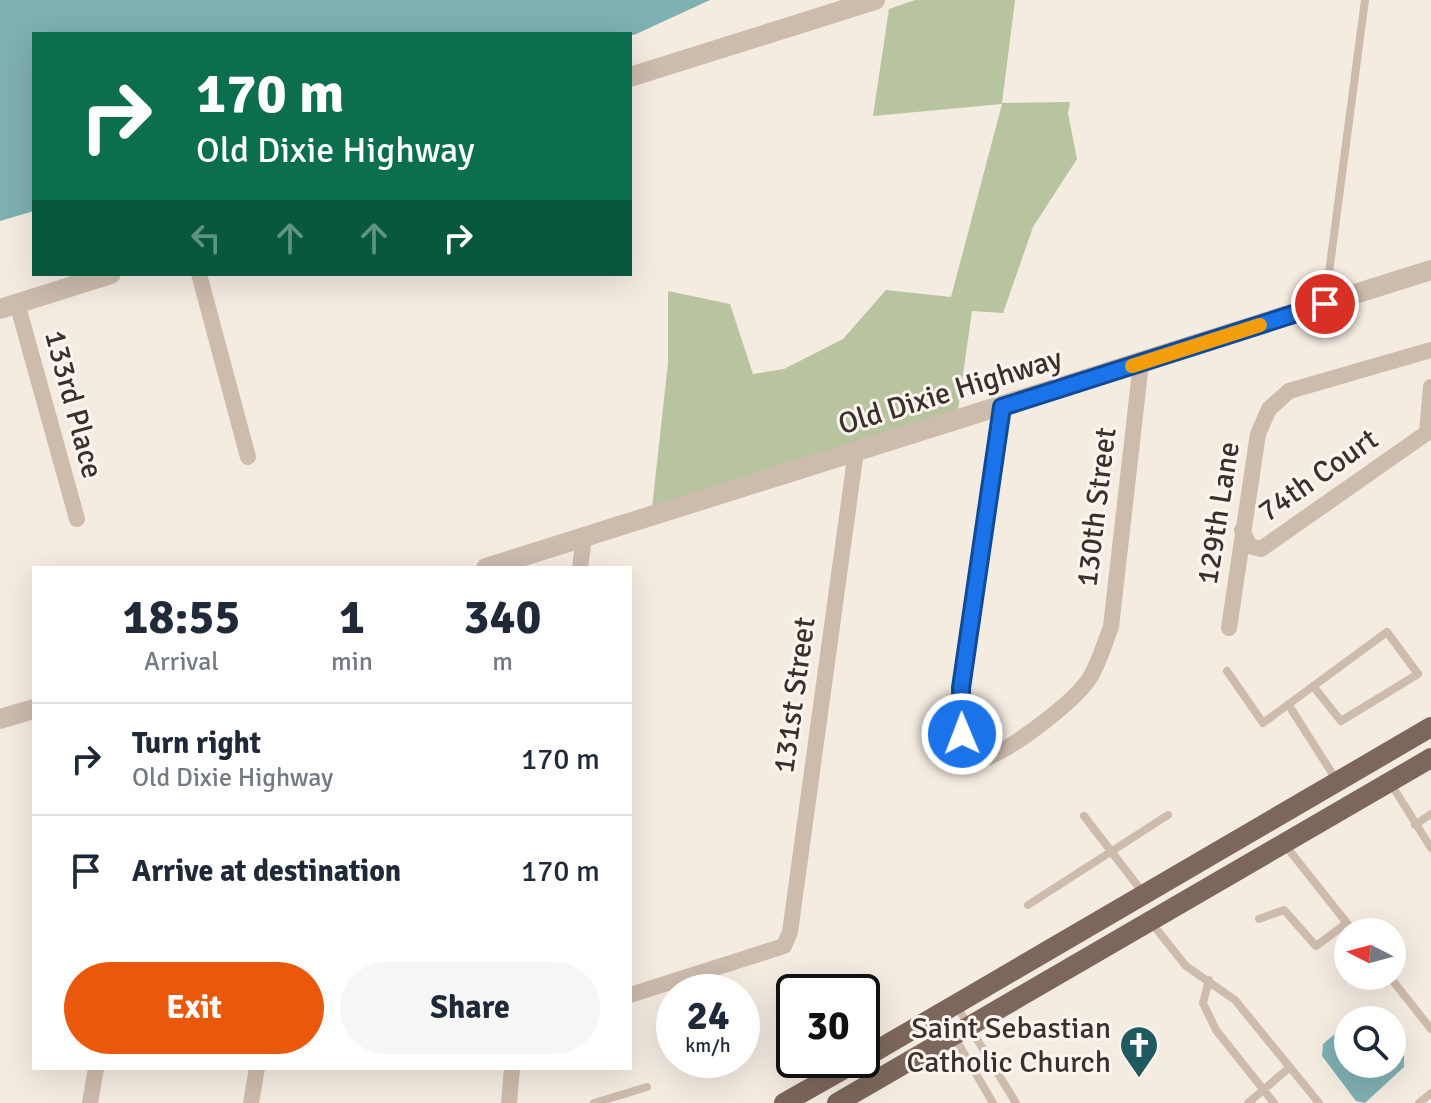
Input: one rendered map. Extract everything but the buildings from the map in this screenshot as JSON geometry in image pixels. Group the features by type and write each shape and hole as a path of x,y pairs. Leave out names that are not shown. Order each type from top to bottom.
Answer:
{"main road":[{"path":"880,1048 1431,727"},
{"path":"838,1103 1431,758"},
{"path":"784,1103 828,1078"}],"street":[{"path":"632,76 875,0"},
{"name":"Old Dixie Highway","path":"492,566 1431,270"},
{"path":"9,306 105,276"},
{"path":"200,276 248,457"},
{"name":"133rd Place","path":"9,306 77,519"},
{"name":"129th Lane","path":"1229,628 1258,434 1269,409 1289,391 1431,350"},
{"name":"130th Street","path":"1002,407 961,688 962,734 968,749 989,757 1011,748 1088,681 1100,656 1111,627 1141,363"},
{"path":"1429,431 1431,387"},
{"name":"74th Court","path":"1242,530 1250,546 1261,549 1429,431"},
{"name":"131st Street","path":"632,994 784,946 790,932 856,451"},
{"path":"580,566 584,537"},
{"path":"0,719 32,710"},
{"path":"90,1103 96,1070"},
{"path":"251,1103 257,1070"},
{"path":"509,1103 512,1070"}],"lane":[{"path":"1325,304 1365,0"},
{"path":"1227,671 1263,723 1288,704 1387,632 1418,674 1341,721 1313,686"},
{"path":"1288,704 1337,781"},
{"path":"1390,783 1431,848"},
{"path":"1415,825 1431,814"},
{"path":"1028,905 1168,815"},
{"path":"1084,816 1145,894"},
{"path":"1283,843 1343,918"},
{"path":"1259,919 1284,910 1316,946 1334,933"},
{"path":"1149,921 1186,966 1235,1000 1319,1103"},
{"path":"1209,980 1203,1003 1216,1030 1274,1103"},
{"path":"1400,990 1431,1029"},
{"path":"948,1009 993,1103"},
{"path":"948,1009 1016,1103"},
{"path":"1248,1103 1290,1067"},
{"path":"594,1103 647,1087"},
{"path":"1419,1103 1431,1093"}],"green space":[{"path":"915,0 1015,0 1002,103 1070,102 1068,113 1077,159 1033,227 1003,313 972,311 958,410 652,508 668,363 668,291 730,304 753,374 784,369 843,339 886,290 951,297 1002,104 873,116 889,9"}],"water":[{"path":"0,0 710,0 634,35 632,32 32,32 32,212 0,221"},
{"path":"1334,1035 1334,1072 1322,1056 1323,1044"},
{"path":"1339,1078 1392,1078 1365,1103 1356,1101"}],"slow traffic":[{"path":"1132,366 1260,325"}],"place":[{"name":"Saint Sebastian Catholic Church","path":"1139,1079"}],"route":[{"path":"962,734 961,688 1002,407 1325,304"}]}
